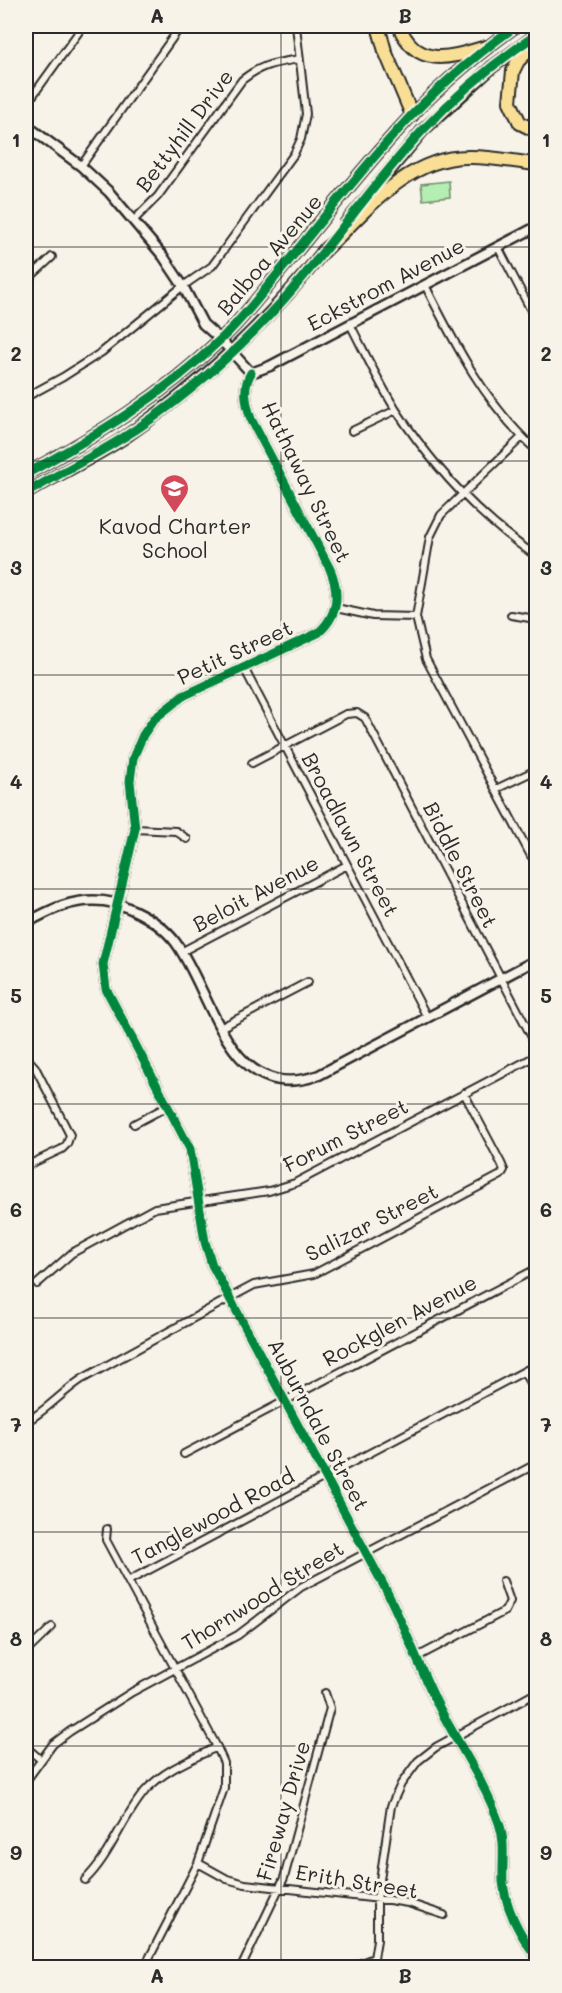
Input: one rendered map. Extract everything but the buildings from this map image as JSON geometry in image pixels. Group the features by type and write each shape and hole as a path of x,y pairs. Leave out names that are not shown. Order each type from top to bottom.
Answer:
{"highway":[{"path":"378,26 385,51 412,115"},
{"path":"399,26 405,41 423,56 450,58 486,48"},
{"path":"537,43 518,61 513,71 510,102 520,123 537,131"},
{"path":"323,252 399,180 430,163 466,156 537,164"}],"main road":[{"name":"Balboa Avenue","path":"26,474 139,408 182,375 221,340 255,303 412,115 486,48 516,26"},
{"name":"Balboa Avenue","path":"26,493 123,438 195,385 233,352 302,279 422,131 492,67 537,35"}],"street":[{"path":"26,105 83,26"},
{"path":"81,166 182,26"},
{"path":"26,398 102,352 183,286 212,266 294,154 301,139 306,114 296,26"},
{"name":"Bettyhill Drive","path":"134,220 158,196 242,80 254,70 265,65 299,59"},
{"path":"26,125 81,166 134,220 163,256 183,286 203,324 233,352 251,373"},
{"name":"Eckstrom Avenue","path":"251,373 270,366 537,227"},
{"path":"498,247 537,320"},
{"path":"26,281 52,257"},
{"path":"425,285 464,359 487,395 522,437 537,450"},
{"path":"350,324 396,410 430,455 462,494 516,541 537,556"},
{"name":"Hathaway Street","path":"251,373 246,387 247,408 330,569 336,587 336,608"},
{"path":"352,431 396,410"},
{"path":"522,437 441,515 430,537 416,617 426,659 531,856 537,860"},
{"path":"336,608 373,616 416,617"},
{"name":"Petit Street","path":"117,903 135,829 130,795 131,770 138,744 148,728 164,710 183,696 318,633 324,628 336,608"},
{"path":"511,615 537,619"},
{"path":"537,650 535,671 537,693"},
{"name":"Broadlawn Street","path":"244,668 427,1017"},
{"name":"Biddle Street","path":"284,746 346,714 357,712 365,718 537,1045"},
{"path":"252,763 284,746"},
{"path":"496,789 537,770"},
{"path":"135,829 176,831 187,839"},
{"name":"Beloit Avenue","path":"181,952 347,865"},
{"path":"26,923 61,906 94,900 117,903 148,917 164,930 181,952 220,1028 248,1066 262,1075 282,1081 305,1080 319,1075 537,960"},
{"name":"Auburndale Street","path":"117,903 103,964 106,989 190,1149 207,1253 402,1622 436,1701 500,1825 506,1900 520,1933 537,1956"},
{"path":"220,1028 309,982"},
{"name":"Forum Street","path":"37,1284 72,1253 154,1209 269,1191 295,1183 537,1056"},
{"path":"26,1057 35,1067 70,1135 67,1144 62,1149 26,1166"},
{"name":"Salizar Street","path":"26,1422 39,1415 68,1388 82,1379 254,1285 314,1274 501,1175 504,1170 501,1163 464,1093"},
{"path":"134,1124 168,1106"},
{"name":"Rockglen Avenue","path":"184,1454 537,1269"},
{"name":"Tanglewood Road","path":"128,1581 537,1365"},
{"path":"524,1372 537,1394"},
{"name":"Thornwood Street","path":"26,1781 53,1744 69,1732 132,1692 238,1635 301,1587 537,1464"},
{"path":"107,1529 106,1540 224,1763 224,1788 198,1863 144,1968"},
{"path":"417,1658 505,1611 510,1600 503,1581"},
{"path":"26,1652 52,1627"},
{"name":"Fireway Drive","path":"241,1968 280,1887 330,1708 326,1692"},
{"path":"378,1968 374,1958 378,1900 391,1806 401,1784 418,1761 455,1737 534,1694 537,1703"},
{"path":"26,1747 41,1760"},
{"path":"85,1880 96,1869 145,1791 171,1770 217,1747"},
{"name":"Erith Street","path":"198,1863 227,1879 245,1884 408,1903 444,1915"},
{"path":"348,1968 374,1958"}],"green space":[{"path":"449,181 450,197 423,200 421,184"}],"cycle path":[{"path":"26,474 128,414 198,360 246,313 354,180 424,102 484,50 516,26"},
{"path":"26,493 140,427 210,373 280,304 422,131 476,80 536,35"},
{"path":"251,373 246,384 246,402 251,419 330,569 336,603 330,619 318,633 183,696 154,719 143,735 133,758 130,781 135,829 103,964 106,989 190,1149 205,1242 212,1265 385,1588 436,1701 493,1807 502,1837 503,1882 507,1902 519,1931 536,1956"}],"place":[{"name":"Kavod Charter School","path":"175,514"}]}
